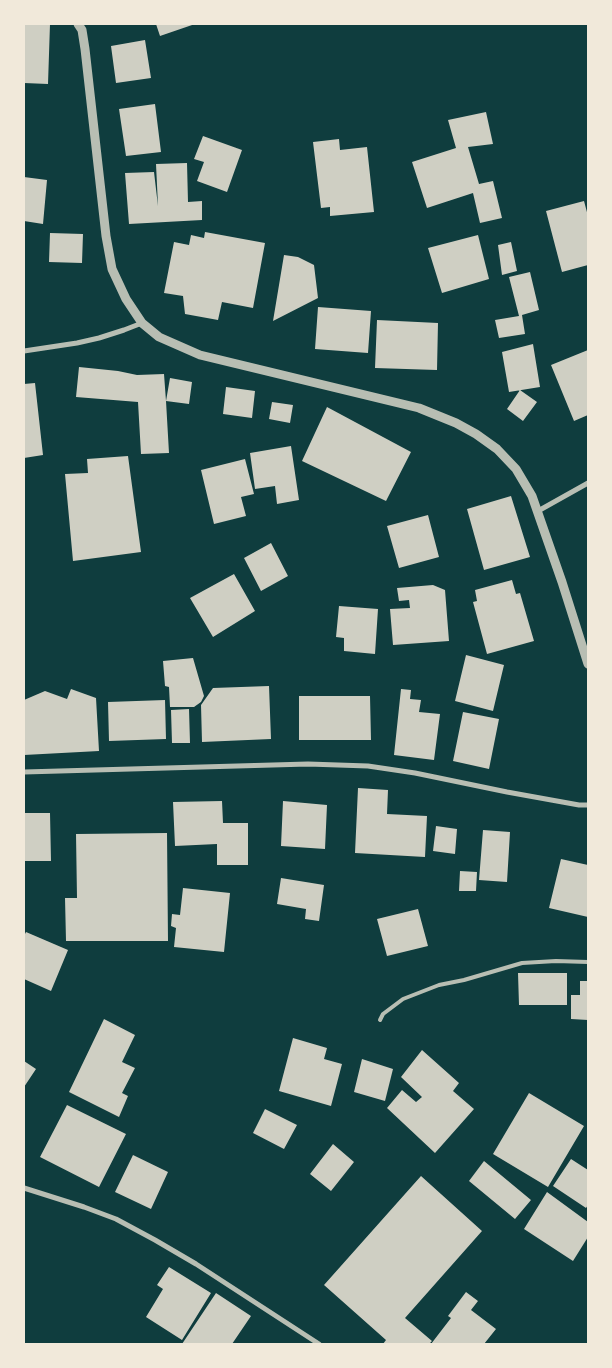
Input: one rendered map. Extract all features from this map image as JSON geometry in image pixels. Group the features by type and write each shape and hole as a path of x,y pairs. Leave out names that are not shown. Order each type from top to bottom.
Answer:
{"street":[{"path":"78,24 82,30 85,49 106,236 112,269 126,299 142,323 160,337 200,355 419,408 456,423 498,449 516,469 532,496 588,664"},
{"path":"24,351 99,338 142,323"},
{"path":"538,511 588,483"},
{"path":"24,772 308,764 361,765 400,770 507,792 588,805"},
{"path":"24,1188 84,1207 123,1223 196,1264 319,1344"}],"lane":[{"path":"380,1020 382,1014 403,1000 439,985 522,964 588,962"}],"building":[{"path":"24,24 50,24 48,84 24,83"},
{"path":"156,24 195,24 160,36"},
{"path":"145,40 151,78 116,83 111,46"},
{"path":"155,104 161,152 126,156 119,109"},
{"path":"486,112 493,144 468,147 479,184 493,181 502,218 480,223 473,193 427,208 412,162 456,148 448,120"},
{"path":"203,136 242,150 227,192 197,181 204,162 194,159"},
{"path":"339,139 340,150 367,147 374,212 330,216 330,207 321,208 313,142"},
{"path":"187,163 188,202 202,201 202,220 129,224 125,173 154,172 158,206 156,164"},
{"path":"24,177 47,180 43,224 24,221"},
{"path":"584,201 588,216 588,265 562,272 546,211"},
{"path":"205,232 265,243 253,308 222,302 218,320 185,314 183,296 164,293 174,242 189,245 191,235 204,238"},
{"path":"50,233 83,234 82,263 49,262"},
{"path":"478,235 489,279 442,293 428,248"},
{"path":"511,242 517,271 502,275 498,245"},
{"path":"284,255 298,257 314,265 318,298 273,321"},
{"path":"530,272 539,310 522,315 525,334 499,338 495,320 519,316 509,277"},
{"path":"318,307 371,311 368,353 315,349"},
{"path":"377,320 438,323 437,370 375,368"},
{"path":"533,344 540,387 509,392 502,352"},
{"path":"588,350 588,415 574,421 551,365"},
{"path":"79,367 137,375 164,374 169,453 141,454 138,402 76,397"},
{"path":"170,378 192,382 189,404 166,401"},
{"path":"35,383 43,455 24,458 24,384"},
{"path":"226,387 255,391 252,418 223,414"},
{"path":"520,390 537,402 523,421 507,409"},
{"path":"272,402 293,405 290,423 269,419"},
{"path":"327,407 411,452 386,501 302,461"},
{"path":"291,446 299,500 277,504 275,486 255,489 250,453"},
{"path":"128,456 141,552 73,561 65,474 88,473 87,459"},
{"path":"245,459 254,494 241,497 246,516 214,524 201,470"},
{"path":"511,496 530,557 484,570 467,509"},
{"path":"428,515 439,557 399,568 387,526"},
{"path":"271,543 288,576 261,591 244,558"},
{"path":"234,574 255,611 213,637 190,598"},
{"path":"512,580 516,594 520,593 534,641 487,654 473,602 477,601 475,590"},
{"path":"433,585 445,590 449,641 393,645 390,609 410,608 409,600 399,601 397,588"},
{"path":"339,606 378,609 375,654 344,651 344,638 336,637"},
{"path":"466,655 504,665 493,711 455,701"},
{"path":"193,658 204,696 201,702 194,707 170,707 169,687 165,686 163,661"},
{"path":"269,686 271,739 202,742 201,705 213,688"},
{"path":"71,689 96,698 99,751 24,755 24,700 45,691 67,699"},
{"path":"401,689 411,690 410,699 421,700 419,712 440,714 434,760 394,755"},
{"path":"299,696 370,696 371,740 299,740"},
{"path":"165,700 166,739 109,741 108,702"},
{"path":"189,709 190,743 172,743 171,710"},
{"path":"463,712 499,719 489,769 453,761"},
{"path":"358,788 388,790 387,814 427,816 425,857 355,853"},
{"path":"222,801 223,823 248,823 248,865 217,865 217,844 175,846 173,802"},
{"path":"283,801 327,805 325,849 281,846"},
{"path":"24,813 50,813 51,861 24,861"},
{"path":"436,826 457,829 455,854 433,851"},
{"path":"483,830 510,832 507,882 479,880"},
{"path":"167,833 168,941 66,941 65,898 77,898 76,834"},
{"path":"561,859 588,865 588,917 549,908"},
{"path":"460,871 477,872 476,891 459,891"},
{"path":"281,878 324,885 319,921 305,919 306,909 277,904"},
{"path":"183,888 230,893 224,952 174,947 176,928 171,926 172,914 180,915"},
{"path":"418,909 428,946 387,956 377,919"},
{"path":"26,932 68,950 51,991 24,979 24,936"},
{"path":"518,973 567,973 567,1005 519,1005"},
{"path":"580,981 588,981 588,1020 571,1019 571,995 580,995"},
{"path":"104,1019 135,1035 122,1062 135,1068 122,1093 128,1096 119,1117 69,1092"},
{"path":"293,1038 327,1048 324,1059 342,1064 331,1106 279,1091"},
{"path":"422,1050 459,1083 453,1091 474,1109 435,1153 387,1108 402,1090 416,1102 422,1097 401,1077"},
{"path":"362,1059 393,1069 385,1101 354,1092"},
{"path":"24,1061 36,1069 24,1087"},
{"path":"529,1093 584,1126 548,1187 493,1154"},
{"path":"67,1105 126,1134 99,1187 40,1157"},
{"path":"265,1109 297,1125 284,1149 253,1133"},
{"path":"333,1144 354,1162 331,1191 310,1174"},
{"path":"133,1155 168,1172 151,1209 115,1192"},
{"path":"571,1159 588,1170 588,1205 586,1208 553,1186"},
{"path":"484,1161 531,1200 515,1219 469,1181"},
{"path":"421,1176 482,1231 405,1318 432,1341 429,1344 383,1344 386,1340 324,1285"},
{"path":"547,1192 588,1222 588,1237 573,1261 524,1229"},
{"path":"169,1267 211,1293 182,1340 146,1317 163,1289 157,1285"},
{"path":"466,1292 478,1301 471,1310 496,1329 484,1344 431,1344 451,1318 448,1316"},
{"path":"216,1293 251,1316 232,1344 182,1344"}]}
